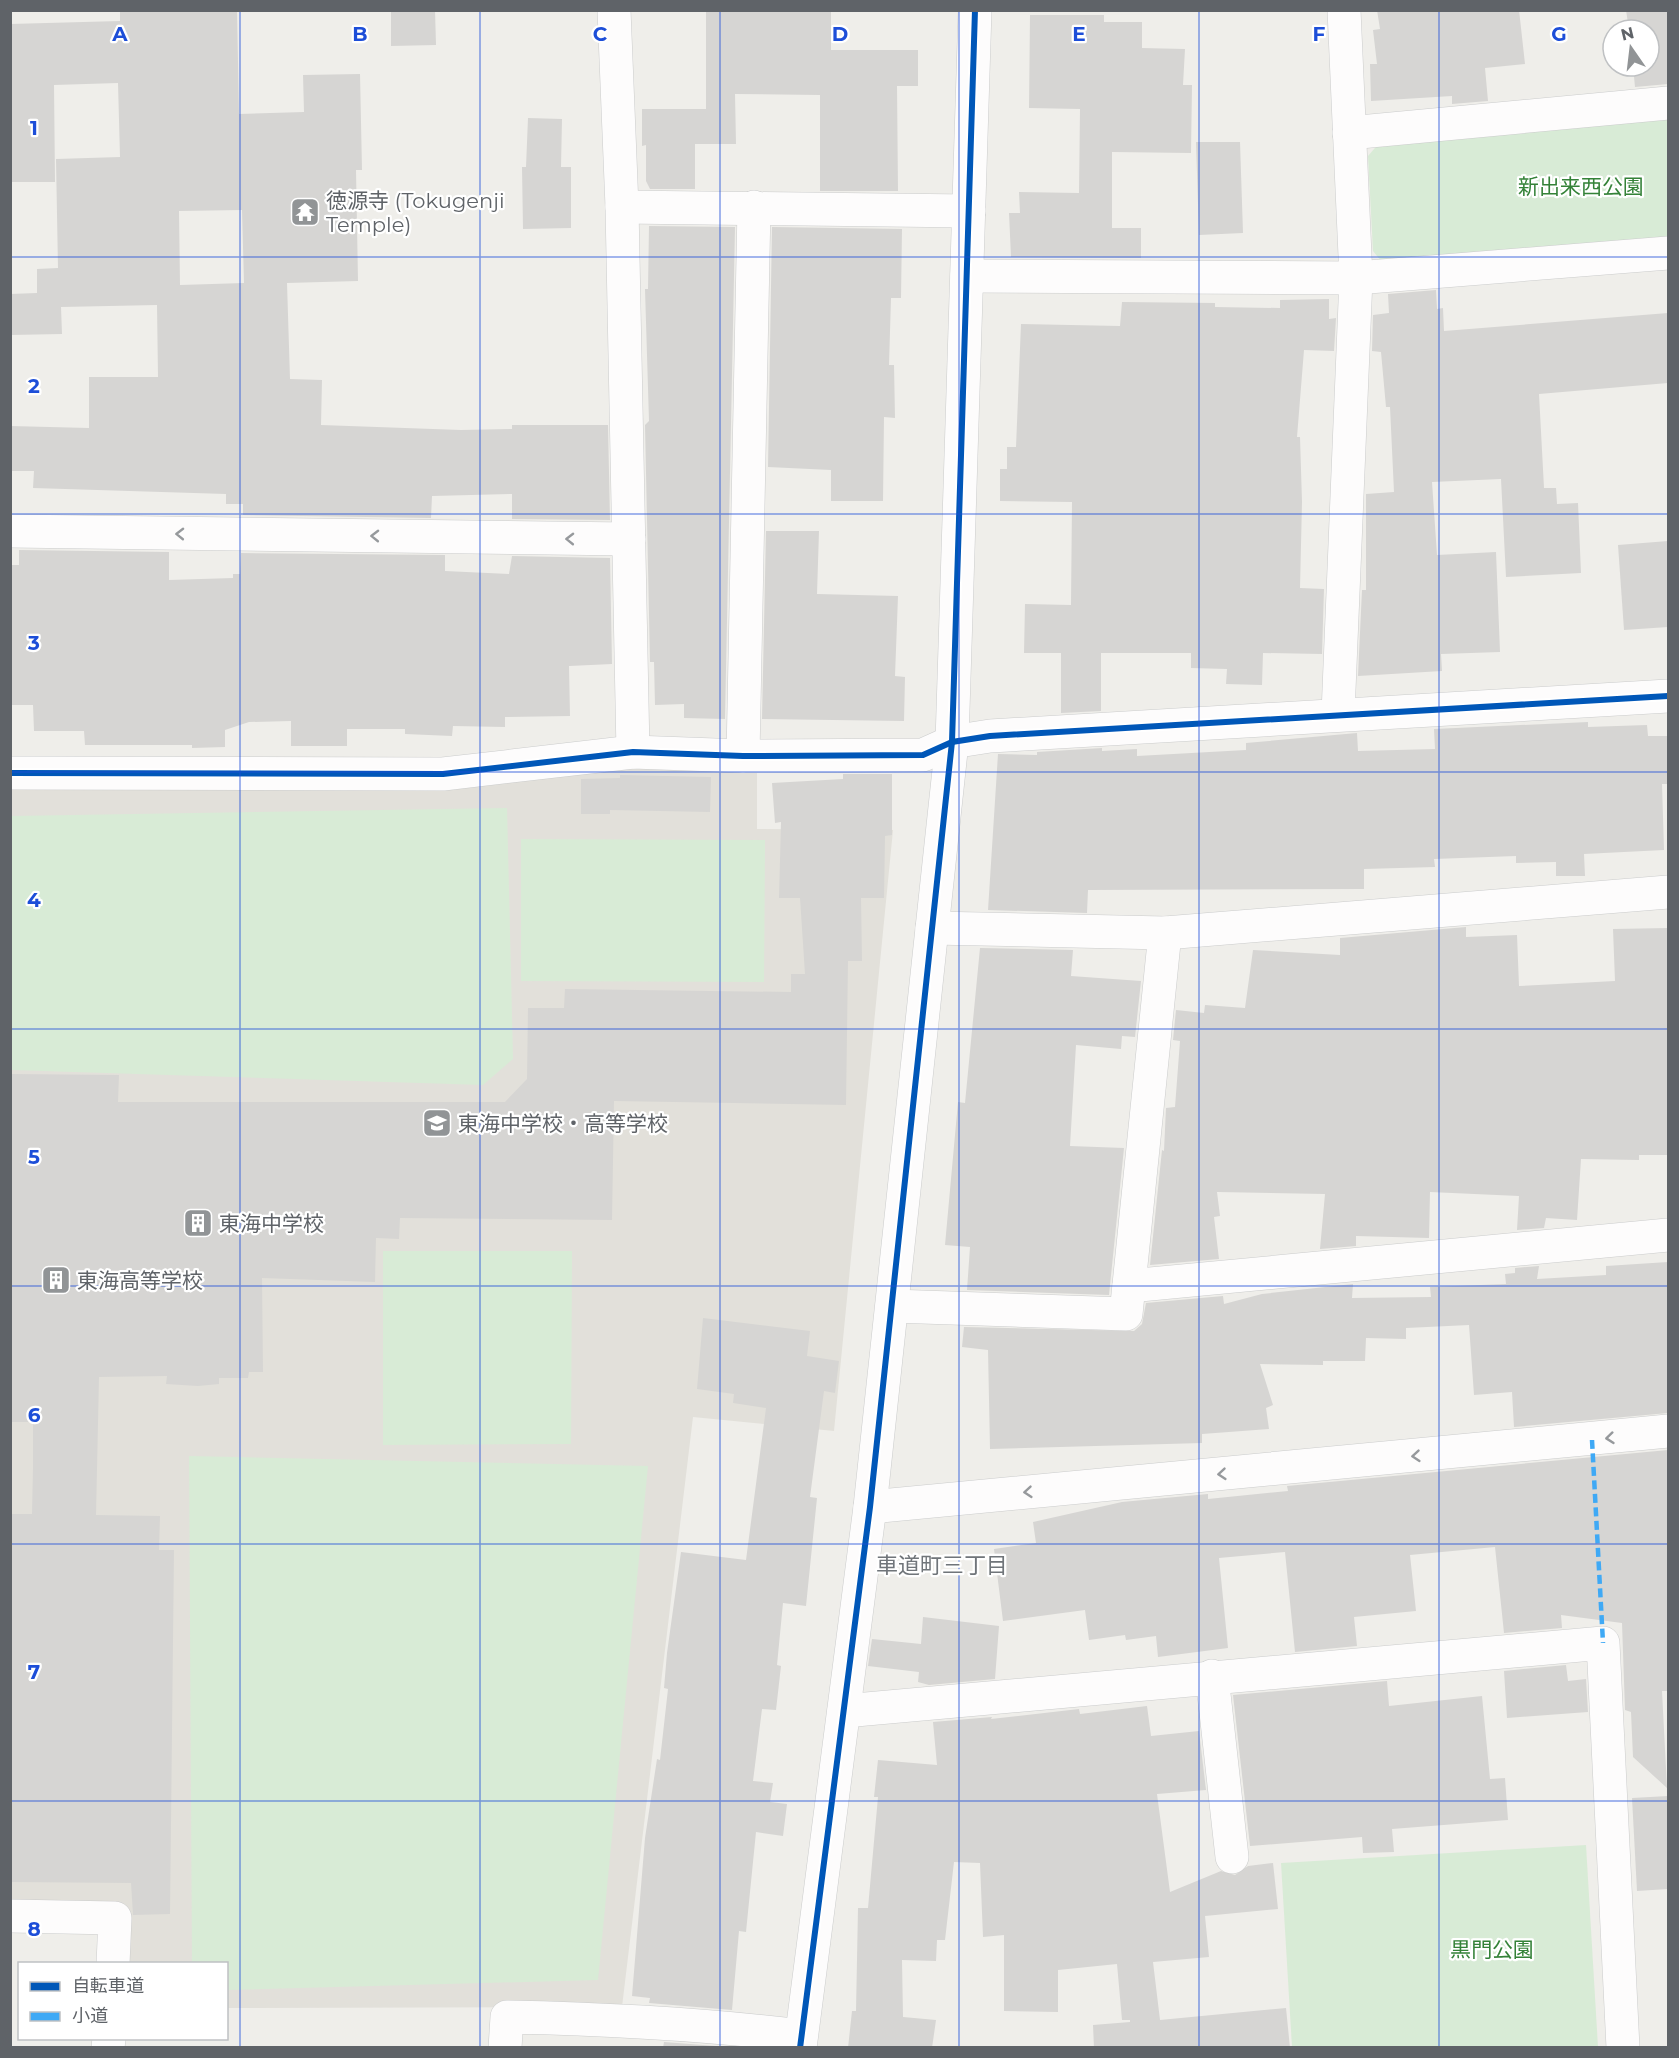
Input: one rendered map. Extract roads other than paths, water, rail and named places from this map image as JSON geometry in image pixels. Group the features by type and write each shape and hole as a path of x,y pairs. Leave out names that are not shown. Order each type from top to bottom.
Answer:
{"street":[{"path":"614,10 622,207 633,752"},
{"path":"505,2048 507,2017 699,2024 800,2042 870,1507 952,742 975,10"},
{"path":"1338,714 1356,278 1344,10"},
{"path":"1349,133 1668,103"},
{"path":"622,207 969,211"},
{"path":"743,756 754,207"},
{"path":"967,276 1356,278 1668,253"},
{"path":"10,531 629,540"},
{"path":"10,773 443,774 633,752 743,756 923,755 952,742 990,736 1668,696"},
{"path":"932,928 1166,933 1668,892"},
{"path":"892,1306 1126,1314 1166,933"},
{"path":"1129,1286 1668,1235"},
{"path":"870,1507 1668,1431"},
{"path":"844,1711 1212,1676 1603,1643 1623,2048"},
{"path":"1212,1676 1232,1857"},
{"path":"10,1916 115,1918 113,1962"}],"place":[{"name":"徳源寺 (Tokugenji Temple)","path":"305,212"},
{"name":"東海中学校・高等学校","path":"437,1123"},
{"name":"東海中学校","path":"198,1223"},
{"name":"東海高等学校","path":"56,1280"}],"district":[{"name":"車道町三丁目","path":"942,1565"}],"park label":[{"name":"新出来西公園","path":"1581,186"},
{"name":"黒門公園","path":"1492,1949"}]}
